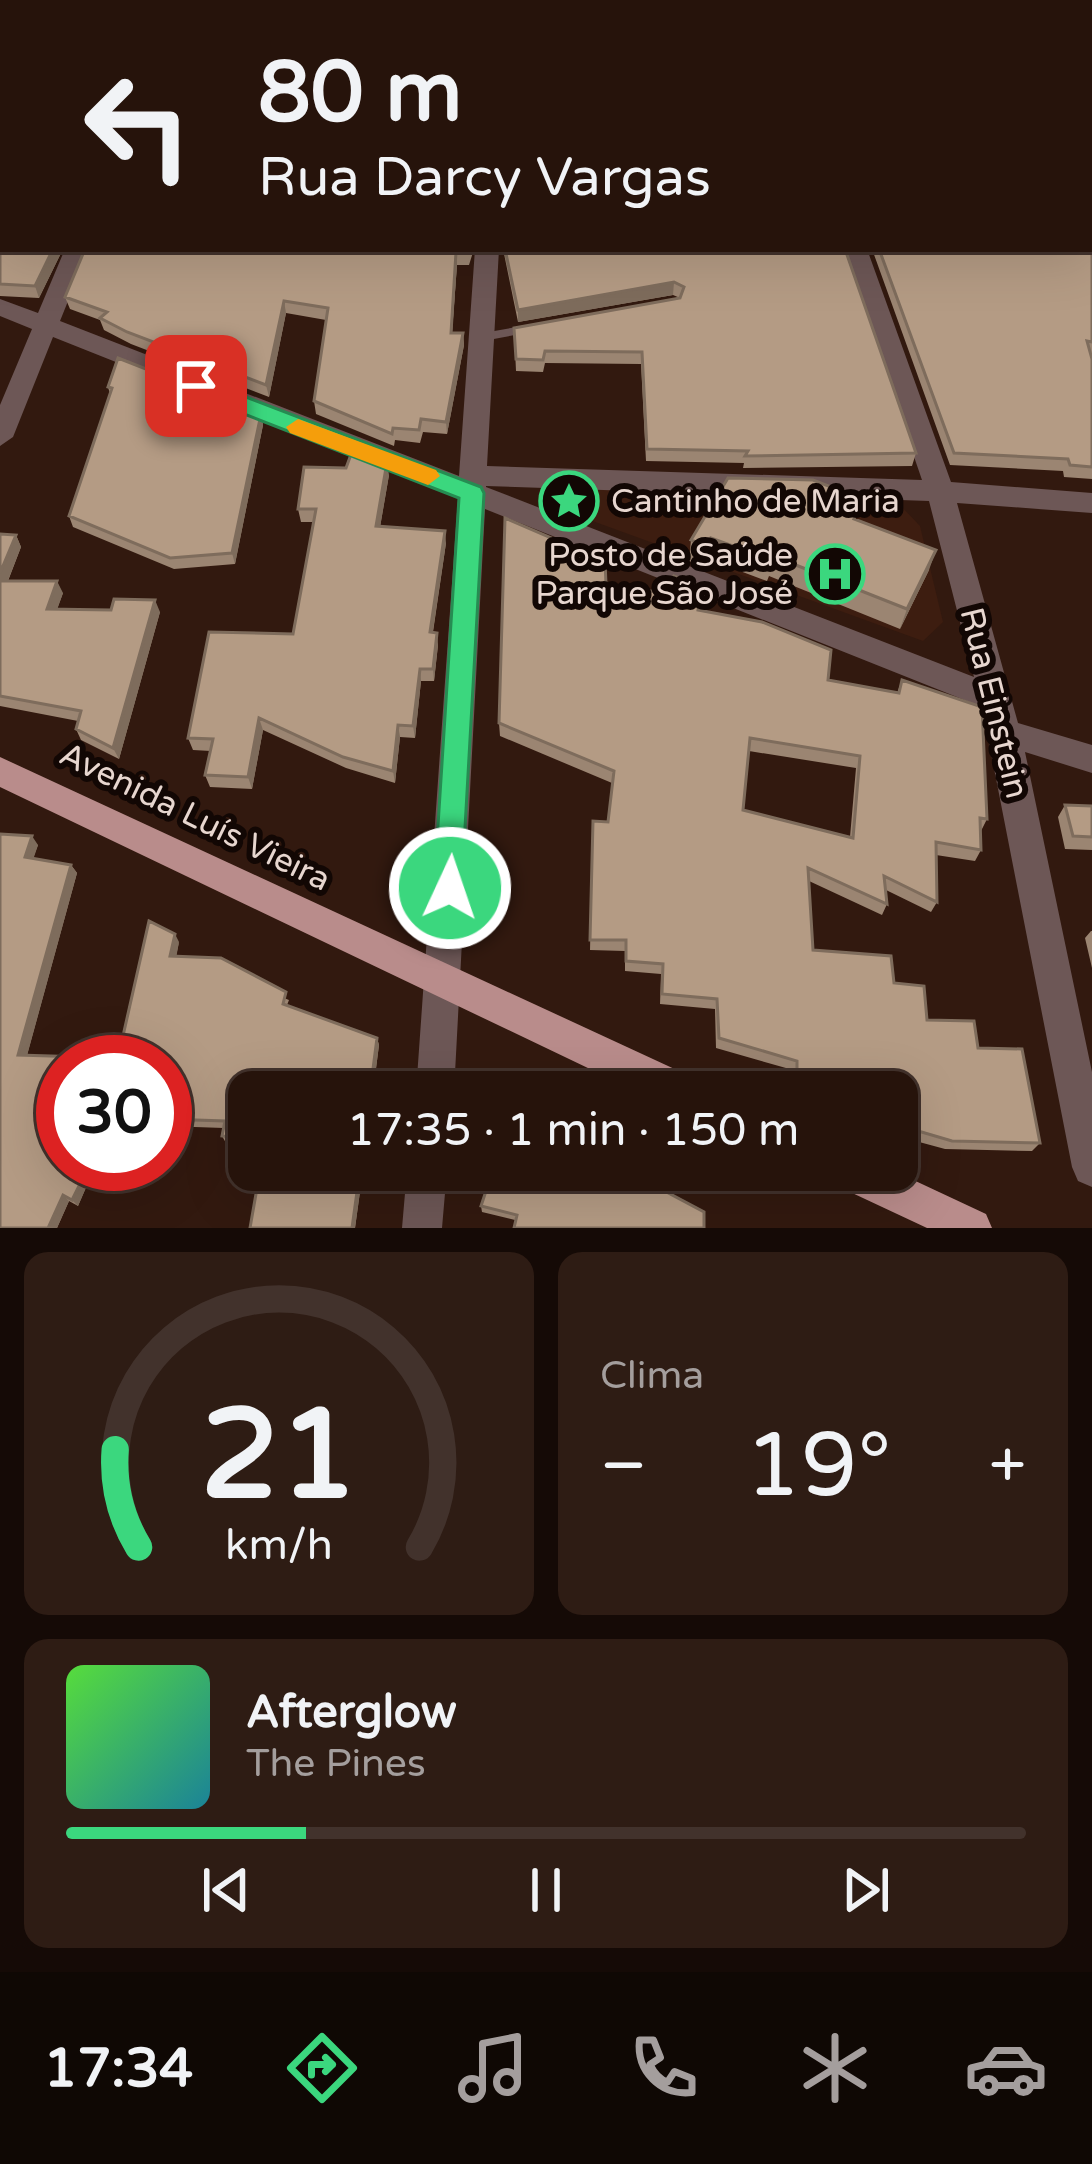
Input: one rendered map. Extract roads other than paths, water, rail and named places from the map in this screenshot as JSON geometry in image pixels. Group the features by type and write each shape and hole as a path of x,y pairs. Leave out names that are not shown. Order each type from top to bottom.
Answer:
{"main road":[{"name":"Avenida Luís Vieira","path":"0,771 635,1071"},
{"path":"892,1191 972,1228"}],"street":[{"path":"0,436 76,252"},
{"path":"437,1071 487,252"},
{"name":"Rua Einstein","path":"856,252 940,491 1005,732 1092,1167"},
{"path":"0,307 474,484 995,698"},
{"path":"474,484 940,491 1092,503"},
{"path":"1005,732 1092,759"},
{"path":"422,1228 425,1191"}],"lane":[{"path":"483,337 547,325"}],"place":[{"name":"Cantinho de Maria","path":"569,501"},
{"name":"Posto de Saúde Parque São José","path":"835,574"}]}
